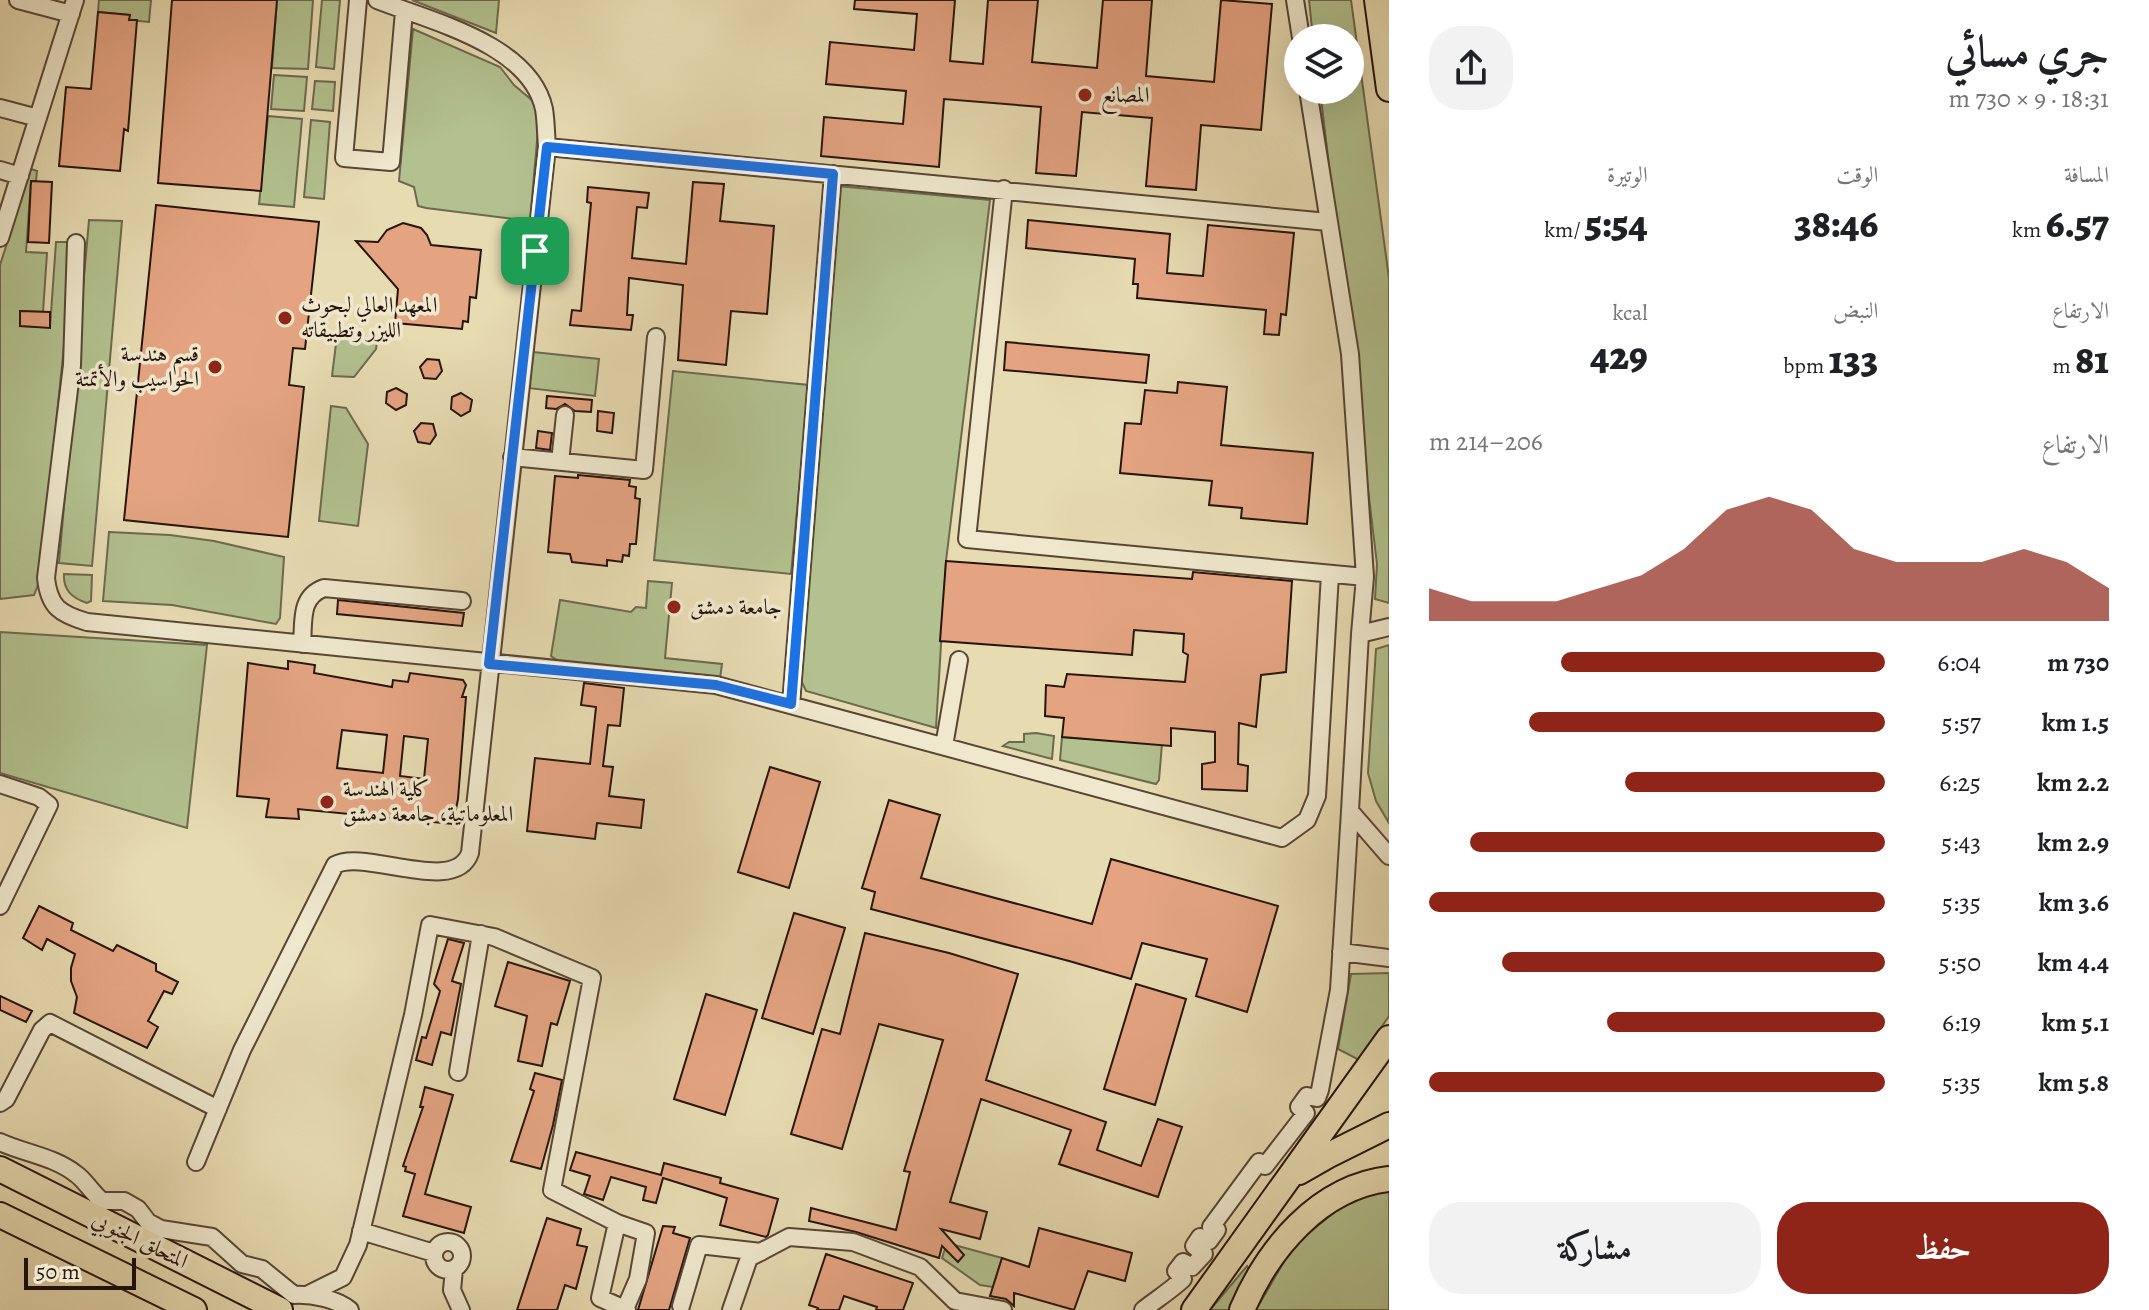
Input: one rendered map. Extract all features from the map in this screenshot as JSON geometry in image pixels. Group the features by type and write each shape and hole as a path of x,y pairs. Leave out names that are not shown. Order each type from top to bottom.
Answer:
{"highway":[{"path":"1377,0 1389,89"},
{"path":"1194,1310 1389,1038"},
{"path":"1287,1180 1389,1125"},
{"name":"المتحلق الجنوبي","path":"0,1169 280,1310"},
{"path":"1242,1310 1268,1261 1309,1216 1344,1193 1389,1179"},
{"name":"المتحلق الجنوبي","path":"0,1215 194,1310"}],"street":[{"path":"0,238 73,7 18,0"},
{"path":"358,0 344,158 391,162 404,11"},
{"path":"196,1162 242,1050 335,865 348,861 452,870 467,860 547,147 543,108 531,82 513,60 483,42 377,0"},
{"path":"1295,0 1299,24"},
{"path":"1143,1310 1158,1297 1167,1295 1183,1279 1176,1271 1183,1262 1192,1267 1204,1254 1194,1246 1200,1237 1209,1241 1217,1230 1211,1227 1259,1162 1265,1166 1306,1113 1299,1107 1307,1096 1317,1098 1331,1039 1341,952 1365,577 1350,354 1310,104"},
{"path":"0,108 38,118"},
{"path":"547,147 1328,222"},
{"path":"0,170 20,176"},
{"path":"791,704 833,174"},
{"path":"1004,189 967,539 1365,577"},
{"path":"76,243 72,365 46,578 47,592 53,604 67,616 87,622 716,685 1282,838 1307,820 1317,796 1330,574"},
{"path":"512,457 644,470 656,337"},
{"path":"560,462 565,415"},
{"path":"302,644 306,604 313,592 324,588 462,601"},
{"path":"1360,634 1389,627"},
{"path":"944,746 959,660"},
{"path":"0,784 39,797 49,805 0,906"},
{"path":"1350,811 1389,856"},
{"path":"309,1294 343,1277 361,1231 413,1015 430,925 494,937 592,978 552,1190 617,1223 646,1233 638,1279 626,1310 600,1298 617,1223"},
{"path":"458,1072 481,934"},
{"path":"1341,952 1389,958"},
{"path":"0,1103 6,1099 45,1025 50,1023 218,1109"},
{"path":"0,1142 78,1175 88,1190 102,1201 124,1201 161,1229 212,1237 242,1264 262,1269 294,1295 309,1294 345,1305 350,1310"},
{"path":"361,1231 434,1253"},
{"path":"731,1310 749,1258 789,1237 853,1242 920,1267 955,1301 1003,1310"},
{"path":"434,1253 444,1242 458,1246 462,1258 454,1269 452,1290 461,1310"},
{"path":"681,1306 699,1245 761,1252"},
{"path":"434,1253 437,1266 445,1270 454,1269"}],"green space":[{"path":"99,0 151,0 149,22 129,20 129,15 98,12"},
{"path":"277,0 313,0 308,69 272,68"},
{"path":"322,0 340,0 334,69 316,67"},
{"path":"412,0 499,0 496,33"},
{"path":"1309,0 1351,0 1354,24 1312,24"},
{"path":"413,29 500,67 514,85 540,107 530,221 418,206 414,187 399,181"},
{"path":"274,75 307,77 304,111 271,109"},
{"path":"315,81 335,82 333,111 312,109"},
{"path":"1364,95 1389,278 1389,603 1375,599 1377,564 1322,104 1364,104"},
{"path":"268,116 302,119 294,207 259,204"},
{"path":"311,120 330,122 324,199 304,197"},
{"path":"31,169 37,171 36,181 31,181 26,252 47,253 43,312 21,311 20,326 50,327 56,242 72,242 68,307 40,580 34,595 0,599 0,265"},
{"path":"837,186 990,200 946,561 936,728 806,691 799,676"},
{"path":"89,220 122,221 92,566 59,563"},
{"path":"337,336 377,342 376,349 354,377 332,376"},
{"path":"533,352 599,359 595,396 528,388"},
{"path":"673,371 809,385 791,574 654,560"},
{"path":"331,406 346,408 368,444 358,526 319,521"},
{"path":"109,532 214,541 284,557 280,618 276,624 172,605 103,601"},
{"path":"64,574 92,575 91,601 87,603 70,593"},
{"path":"648,581 672,583 665,658 722,664 720,679 561,663 551,656 560,600 631,612 636,607 646,608"},
{"path":"0,632 207,645 187,828 0,773"},
{"path":"1389,645 1389,823 1376,801 1368,773 1376,649"},
{"path":"1024,734 1054,736 1052,759 1003,746 1009,742 1024,742"},
{"path":"1062,737 1162,744 1159,780 1156,784 1060,760"},
{"path":"1389,973 1389,1016 1359,1060 1338,1049 1351,974"},
{"path":"1389,1184 1389,1310 1256,1310 1293,1246 1359,1192"},
{"path":"947,1243 1002,1258 993,1287 980,1285 942,1258"},
{"path":"1247,1266 1250,1272 1233,1310 1210,1310"}],"building":[{"path":"172,0 277,0 261,191 158,183"},
{"name":"المصانع","path":"855,0 955,0 950,61 983,64 988,0 1038,0 1032,62 1097,68 1103,0 1152,0 1146,76 1214,82 1221,0 1272,4 1261,130 1201,125 1196,190 1146,186 1152,118 1082,112 1076,176 1036,173 1041,107 944,99 939,167 821,156 824,117 903,124 906,91 826,84 830,42 914,50 917,14 854,9"},
{"path":"98,12 130,15 129,20 137,20 128,131 124,129 120,171 59,166 66,87 91,89"},
{"path":"31,181 52,182 49,243 28,242"},
{"path":"693,182 724,184 720,221 774,226 767,314 731,311 726,365 678,360 683,285 629,278 627,315 633,315 631,330 570,325 572,310 581,311 591,203 587,202 588,187 649,193 647,208 637,207 632,258 686,264"},
{"name":"قسم هندسة الحواسيب والأتمتة","path":"156,205 319,222 305,349 293,348 289,385 304,387 288,537 124,520"},
{"path":"1028,220 1170,234 1167,273 1203,276 1208,225 1294,233 1286,315 1281,314 1279,335 1264,334 1266,310 1137,298 1138,284 1133,284 1135,259 1026,248"},
{"path":"403,223 421,228 431,245 481,250 476,298 470,297 468,322 463,321 462,329 395,323 398,289 356,241 378,242 387,230"},
{"path":"20,311 50,312 50,328 20,326"},
{"path":"1006,342 1149,355 1146,383 1004,370"},
{"path":"427,359 439,360 442,371 436,379 424,378 420,367"},
{"path":"1178,382 1227,387 1221,445 1313,453 1307,524 1241,518 1242,508 1209,505 1212,481 1120,473 1125,423 1141,424 1145,390 1177,393"},
{"path":"396,388 407,394 406,405 396,410 386,403 387,392"},
{"path":"461,393 472,400 470,411 461,416 451,409 452,397"},
{"path":"547,396 592,400 591,412 575,411 565,404 556,409 546,408"},
{"path":"598,411 614,413 612,433 597,431"},
{"path":"421,423 433,424 436,435 430,444 418,442 414,431"},
{"path":"538,431 552,433 550,450 536,448"},
{"path":"578,475 630,480 629,486 636,487 635,498 640,499 636,544 630,544 629,556 623,555 622,562 607,560 607,566 572,562 570,554 548,552 555,476 578,478"},
{"path":"946,561 1192,579 1193,572 1292,581 1286,672 1261,675 1256,727 1239,723 1238,764 1248,766 1247,791 1202,789 1202,764 1215,762 1215,732 1171,728 1171,746 1062,737 1064,718 1045,716 1046,685 1064,687 1067,674 1185,682 1188,655 1183,652 1184,634 1134,630 1132,655 940,641"},
{"path":"338,600 464,613 462,626 337,614"},
{"path":"288,661 315,665 314,673 392,687 393,680 408,682 410,673 463,680 466,685 462,697 466,697 458,799 453,824 298,809 299,819 266,817 269,799 237,796 248,663 288,669","holes":["342,730 387,735 383,773 337,768","404,736 428,739 424,779 400,776"]},
{"path":"584,683 624,688 620,726 608,725 603,766 613,767 609,796 644,800 641,828 597,823 595,839 527,831 535,758 590,764 596,707 581,705"},
{"path":"770,767 820,782 789,888 738,872"},
{"path":"889,800 940,815 921,878 1092,924 1111,859 1278,906 1247,1012 1196,996 1207,959 1142,943 1131,979 871,909 875,892 862,888"},
{"path":"39,906 73,923 71,930 113,951 117,945 156,964 156,971 178,982 172,994 164,991 148,1021 158,1027 147,1048 74,1013 77,997 71,981 71,968 75,954 47,939 42,950 23,938"},
{"path":"794,913 845,928 813,1034 762,1018"},
{"path":"865,933 949,953 1018,974 986,1080 1106,1122 1097,1150 1141,1166 1158,1119 1182,1127 1158,1197 1059,1164 1071,1130 981,1099 950,1202 987,1212 980,1239 941,1229 964,1255 958,1262 942,1246 939,1258 809,1221 811,1208 896,1230 910,1172 904,1171 943,1040 879,1024 842,1149 791,1134 822,1029 840,1034"},
{"path":"448,939 464,943 452,981 461,984 451,1035 441,1032 432,1065 416,1060 440,991 434,984"},
{"path":"508,962 570,981 557,1025 551,1023 542,1066 518,1061 527,1016 495,1006"},
{"path":"1136,984 1186,999 1155,1105 1104,1089"},
{"path":"706,994 757,1010 725,1115 674,1099"},
{"path":"0,996 32,1011 26,1022 0,1010"},
{"path":"535,1073 562,1080 541,1169 511,1161 534,1091 530,1089"},
{"path":"425,1087 453,1095 425,1194 471,1207 464,1233 403,1216 415,1174 405,1171 406,1167 403,1166 423,1107 420,1107"},
{"path":"576,1152 661,1175 664,1163 721,1178 720,1183 778,1199 768,1235 720,1225 727,1198 663,1178 656,1203 643,1200 646,1187 611,1177 603,1200 584,1194 590,1176 570,1170"},
{"path":"547,1218 581,1229 577,1245 587,1247 576,1289 565,1285 557,1310 517,1310"},
{"path":"663,1226 675,1227 673,1233 690,1238 669,1310 638,1310"},
{"path":"1039,1228 1132,1253 1125,1281 1088,1271 1074,1310 1014,1293 1014,1306 1006,1299 990,1296 1002,1258 1029,1267"},
{"path":"826,1254 913,1283 903,1310 876,1310 877,1307 844,1296 839,1310 817,1310 809,1305"}],"place":[{"name":"المصانع","path":"1085,95"},
{"name":"المعهد العالي لبحوث الليزر وتطبيقاته","path":"285,318"},
{"name":"قسم هندسة الحواسيب والأتمتة","path":"215,367"},
{"name":"جامعة دمشق","path":"674,607"},
{"name":"كلية الهندسة المعلوماتية، جامعة دمشق","path":"327,802"}],"route":[{"path":"547,147 833,174 791,704 716,685 489,664 535,251 547,147"}]}
